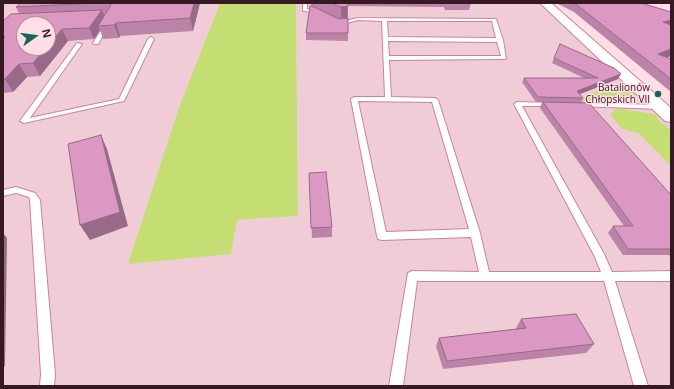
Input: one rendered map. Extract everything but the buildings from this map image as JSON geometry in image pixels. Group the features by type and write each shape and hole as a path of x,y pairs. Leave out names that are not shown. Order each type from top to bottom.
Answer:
{"street":[{"path":"545,3 666,112"}],"lane":[{"path":"305,3 305,10 316,11 328,17"},
{"path":"96,43 112,17"},
{"path":"334,20 340,24 358,19 494,20 504,58 386,58"},
{"path":"384,19 388,99"},
{"path":"79,44 24,121 122,100 151,39"},
{"path":"385,39 500,40"},
{"path":"475,233 382,236 354,99 435,100 475,233 485,277"},
{"path":"641,386 608,276 600,257 517,104 565,105 666,112"},
{"path":"3,192 16,190 25,192 32,195 35,200 48,374 47,386"},
{"path":"396,386 412,276 671,276"}],"shaded area":[{"path":"3,3 220,3 179,107 129,264 237,220 298,216 296,3 545,3 671,117 671,386 3,386"}],"green space":[{"path":"220,3 296,3 298,216 237,220 231,254 128,264 179,107"},
{"path":"620,86 625,86 632,89 635,94 632,94 633,97 624,103 583,103 576,100 600,90 606,92 621,87"},
{"path":"620,109 653,114 659,117 656,118 671,131 671,166 638,133 622,129 611,116 613,110"}],"place":[{"name":"Batalionów Chłopskich VII","path":"658,94"}]}
